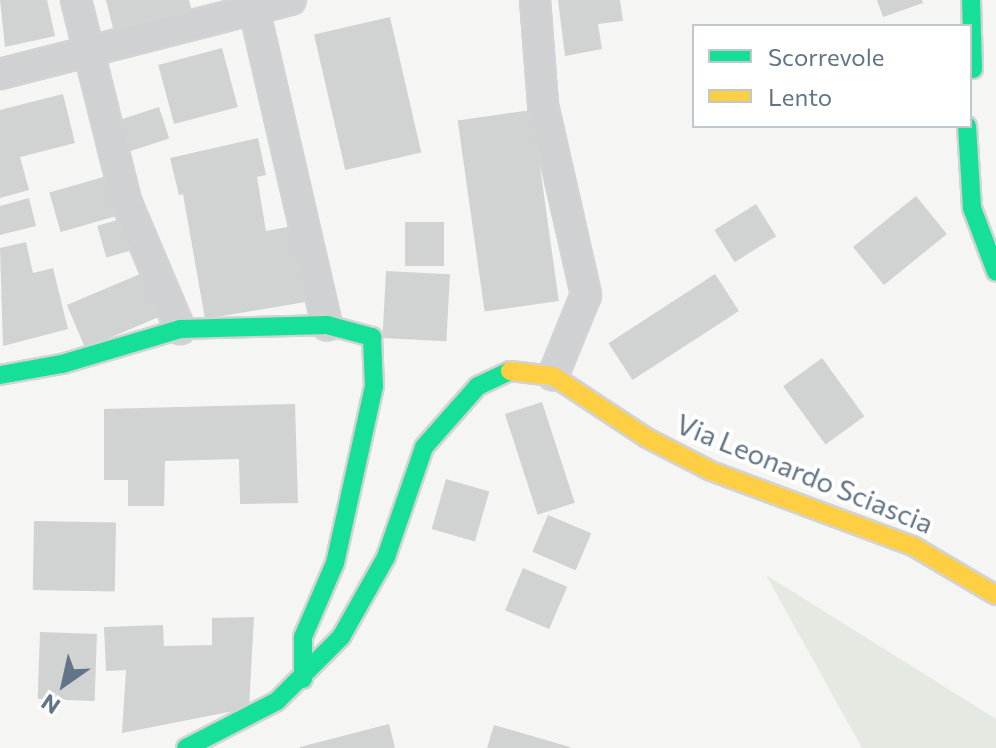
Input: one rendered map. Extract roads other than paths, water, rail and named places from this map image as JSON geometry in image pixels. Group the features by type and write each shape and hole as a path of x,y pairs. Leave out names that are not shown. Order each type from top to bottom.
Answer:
{"street":[{"path":"76,0 126,201 180,329"},
{"path":"0,74 254,6 291,0"},
{"path":"186,748 252,718 303,679 341,637 375,583 411,473 441,422 497,375 533,369 553,376 586,295 543,105 535,0"},
{"path":"971,0 971,24"},
{"path":"254,6 327,325"},
{"path":"972,76 990,34"},
{"path":"967,128 972,208 996,272"},
{"path":"0,375 62,364 180,329 327,325 372,337 374,386 335,563 303,637 303,679"},
{"name":"Via Leonardo Sciascia","path":"553,376 682,458 913,546 996,595"}]}
